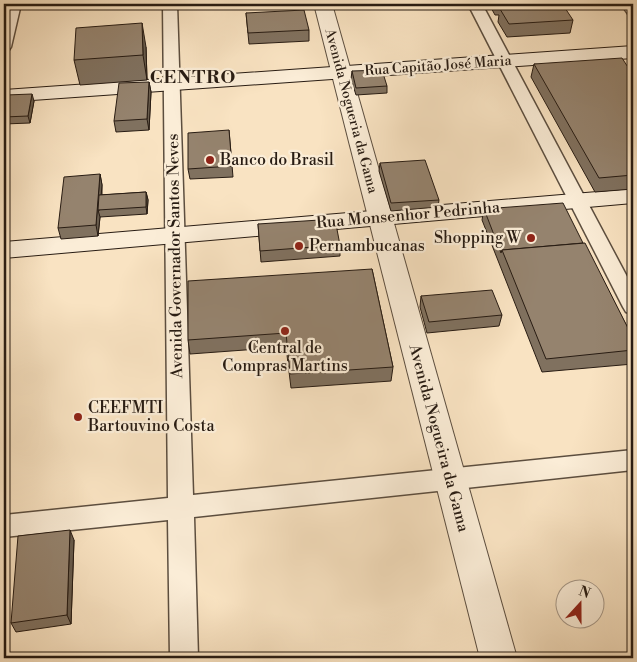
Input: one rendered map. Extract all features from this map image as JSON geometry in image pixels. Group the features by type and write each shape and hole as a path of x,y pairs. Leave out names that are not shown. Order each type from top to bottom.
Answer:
{"main road":[{"name":"Avenida Nogueria da Gama","path":"323,4 380,218"},
{"name":"Rua Capitão José Maria","path":"4,96 633,52"},
{"name":"Rua Monsenhor Pedrinha","path":"4,250 633,196"},
{"name":"Avenida Nogueira da Gama","path":"380,218 499,658"}],"street":[{"path":"4,47 14,4"},
{"name":"Avenida Governador Santos Neves","path":"170,4 184,658"},
{"path":"475,4 633,307"},
{"path":"628,4 633,11"},
{"path":"4,526 633,460"}],"building":[{"path":"563,5 573,20 509,24 500,9"},
{"path":"304,10 309,30 248,33 246,13"},
{"path":"142,23 143,55 74,60 76,28"},
{"path":"622,58 633,75 633,175 599,178 534,64"},
{"path":"382,70 387,86 356,88 352,71"},
{"path":"149,82 147,119 114,121 119,83"},
{"path":"32,94 28,116 4,117 6,95"},
{"name":"Banco do Brasil","path":"229,130 232,166 188,169 188,133"},
{"path":"425,160 439,200 391,203 380,163"},
{"path":"100,174 96,225 58,228 64,177"},
{"path":"146,192 146,207 98,210 99,195"},
{"name":"Shopping W","path":"563,203 583,243 502,250 501,253 484,209"},
{"path":"335,219 340,245 260,251 258,224"},
{"path":"585,243 633,338 633,350 546,359 502,250"},
{"name":"Central de Compras Martins","path":"372,269 393,367 290,374 286,333 188,340 188,281"},
{"path":"492,290 502,315 429,322 421,296"},
{"path":"70,530 67,615 11,623 18,536"}],"place":[{"name":"Banco do Brasil","path":"210,160"},
{"name":"Shopping W","path":"531,238"},
{"name":"Pernambucanas","path":"299,246"},
{"name":"Central de Compras Martins","path":"285,331"},
{"name":"CEEFMTI Bartouvino Costa","path":"78,417"}],"district":[{"name":"CENTRO","path":"193,77"}]}
